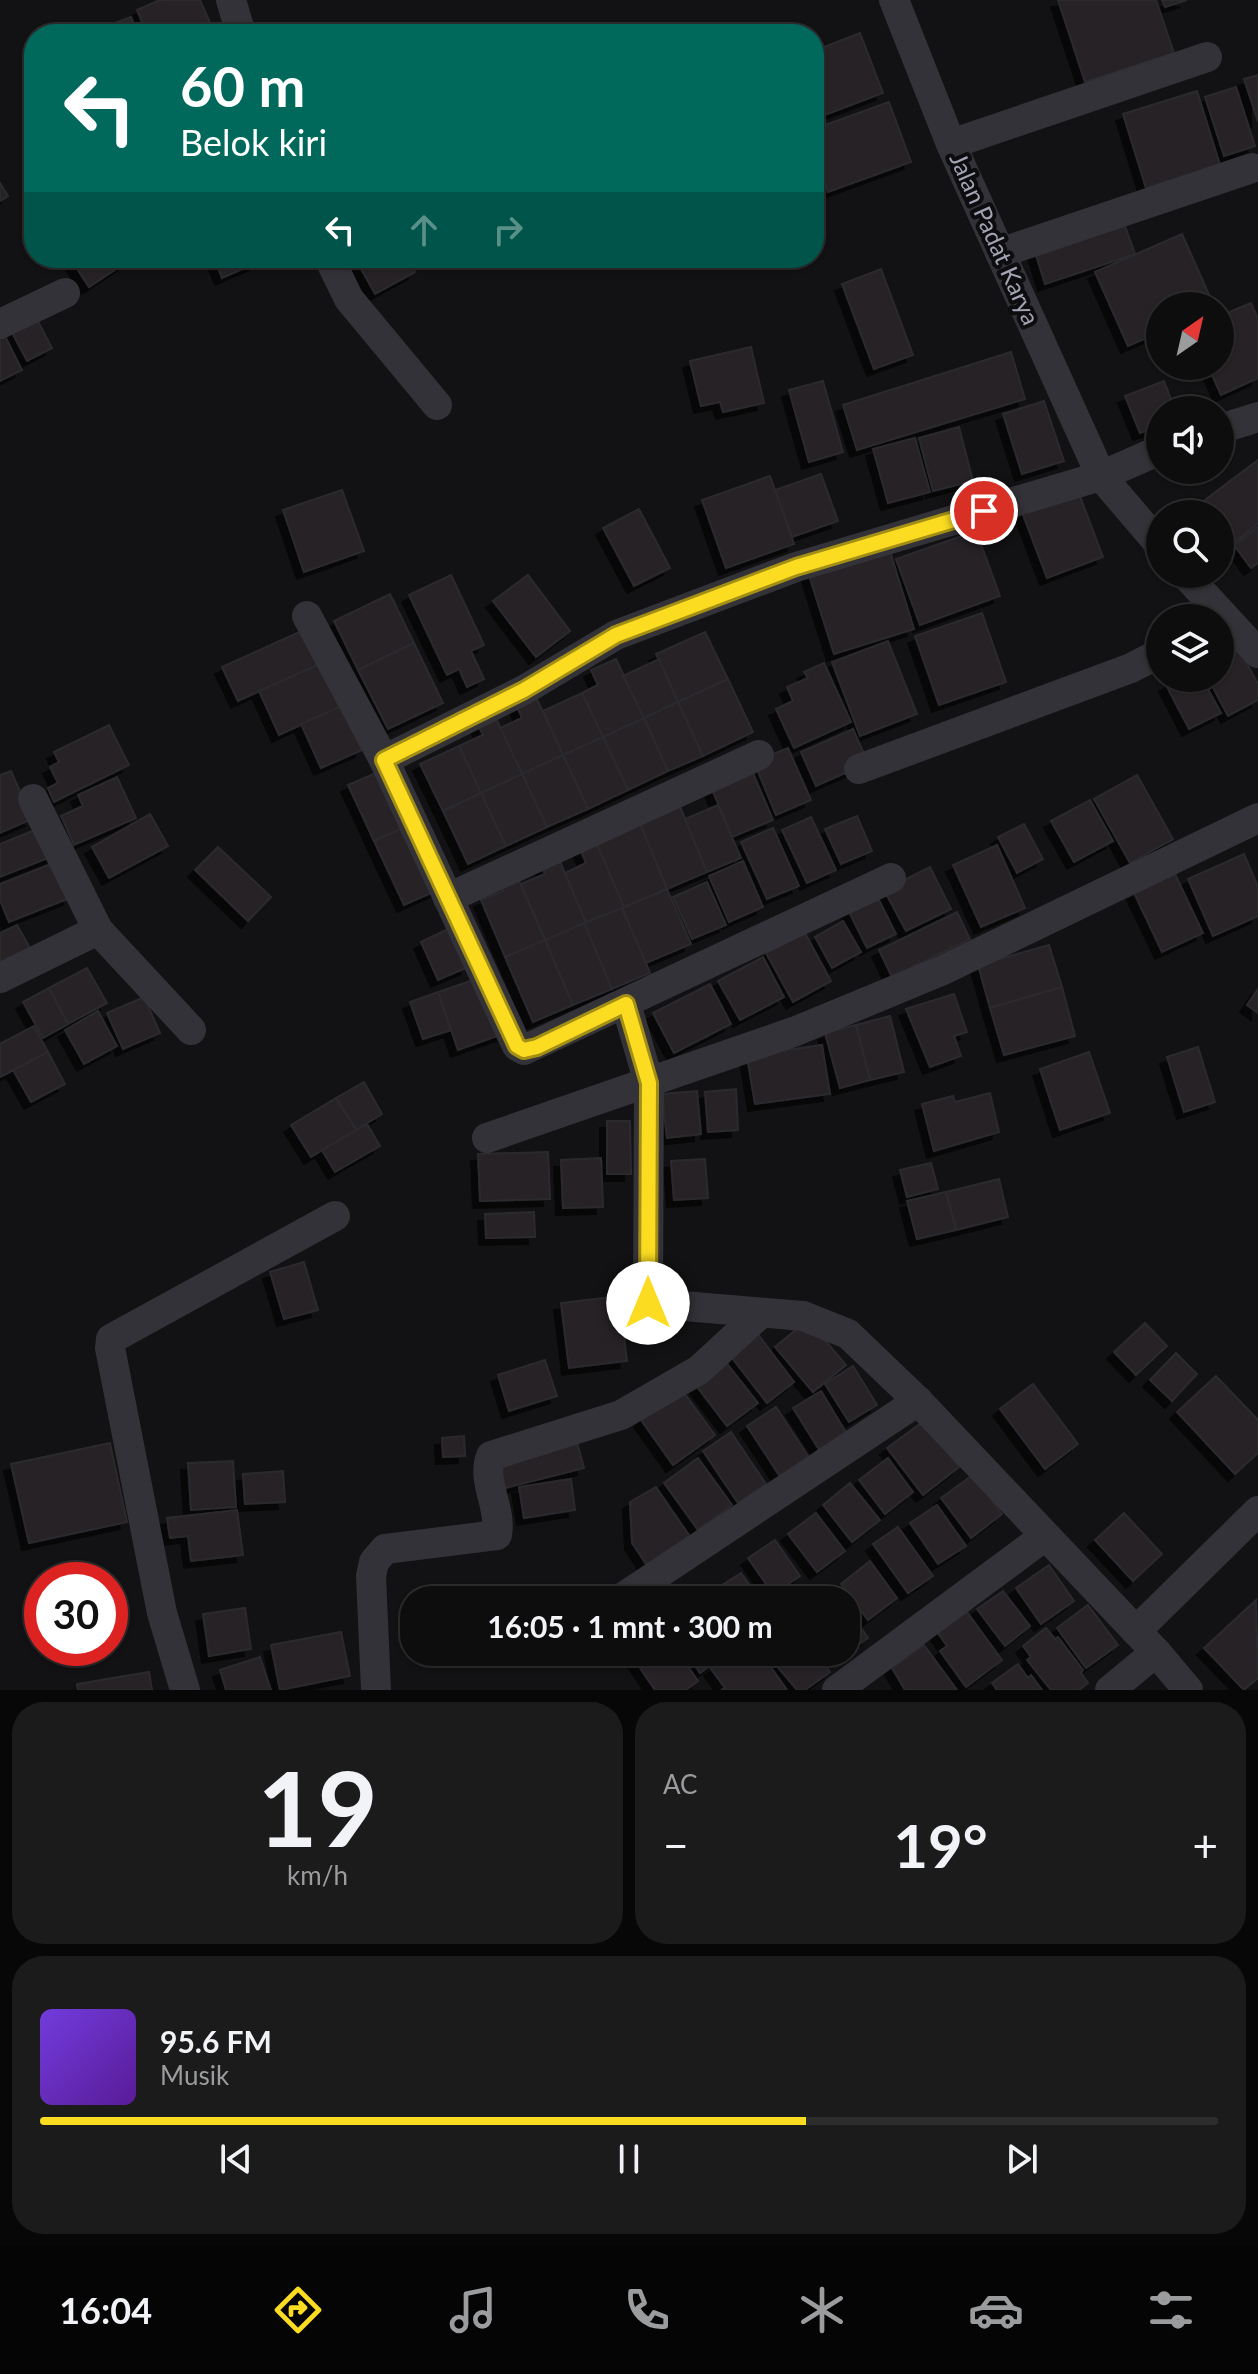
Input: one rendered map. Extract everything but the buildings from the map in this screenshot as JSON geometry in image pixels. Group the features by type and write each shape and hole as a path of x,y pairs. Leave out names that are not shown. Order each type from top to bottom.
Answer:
{"street":[{"path":"231,0 238,24"},
{"name":"Jalan Padat Karya","path":"894,0 951,144 1101,476 1146,529"},
{"path":"951,144 1207,57"},
{"path":"1000,253 1252,168"},
{"path":"334,268 349,299 437,405"},
{"path":"0,324 65,293"},
{"path":"1234,425 1258,417"},
{"path":"384,760 524,690 616,635 796,567 1101,476 1146,456"},
{"path":"1196,588 1209,604"},
{"path":"307,616 384,760 517,1046 524,1050 537,1047 891,878"},
{"path":"1234,632 1258,653"},
{"path":"859,769 1146,660"},
{"path":"448,898 759,755"},
{"path":"33,799 98,930 191,1030"},
{"path":"487,1138 796,1031 941,971 1258,818"},
{"path":"0,978 98,930"},
{"path":"626,1004 649,1083 648,1303 803,1316 848,1334 918,1401 1146,1641 1188,1690"},
{"path":"185,1690 162,1613 110,1348 111,1339 335,1216"},
{"path":"376,1690 371,1576 374,1562 385,1549 497,1535 499,1523 487,1466 491,1456 621,1415 699,1370 761,1313"},
{"path":"640,1586 918,1401"},
{"path":"1110,1690 1146,1641 1258,1511"},
{"path":"837,1690 1045,1536"}],"route":[{"path":"648,1303 649,1083 626,1004 537,1047 524,1050 517,1046 384,760 524,690 616,635 796,567 984,511"}]}
